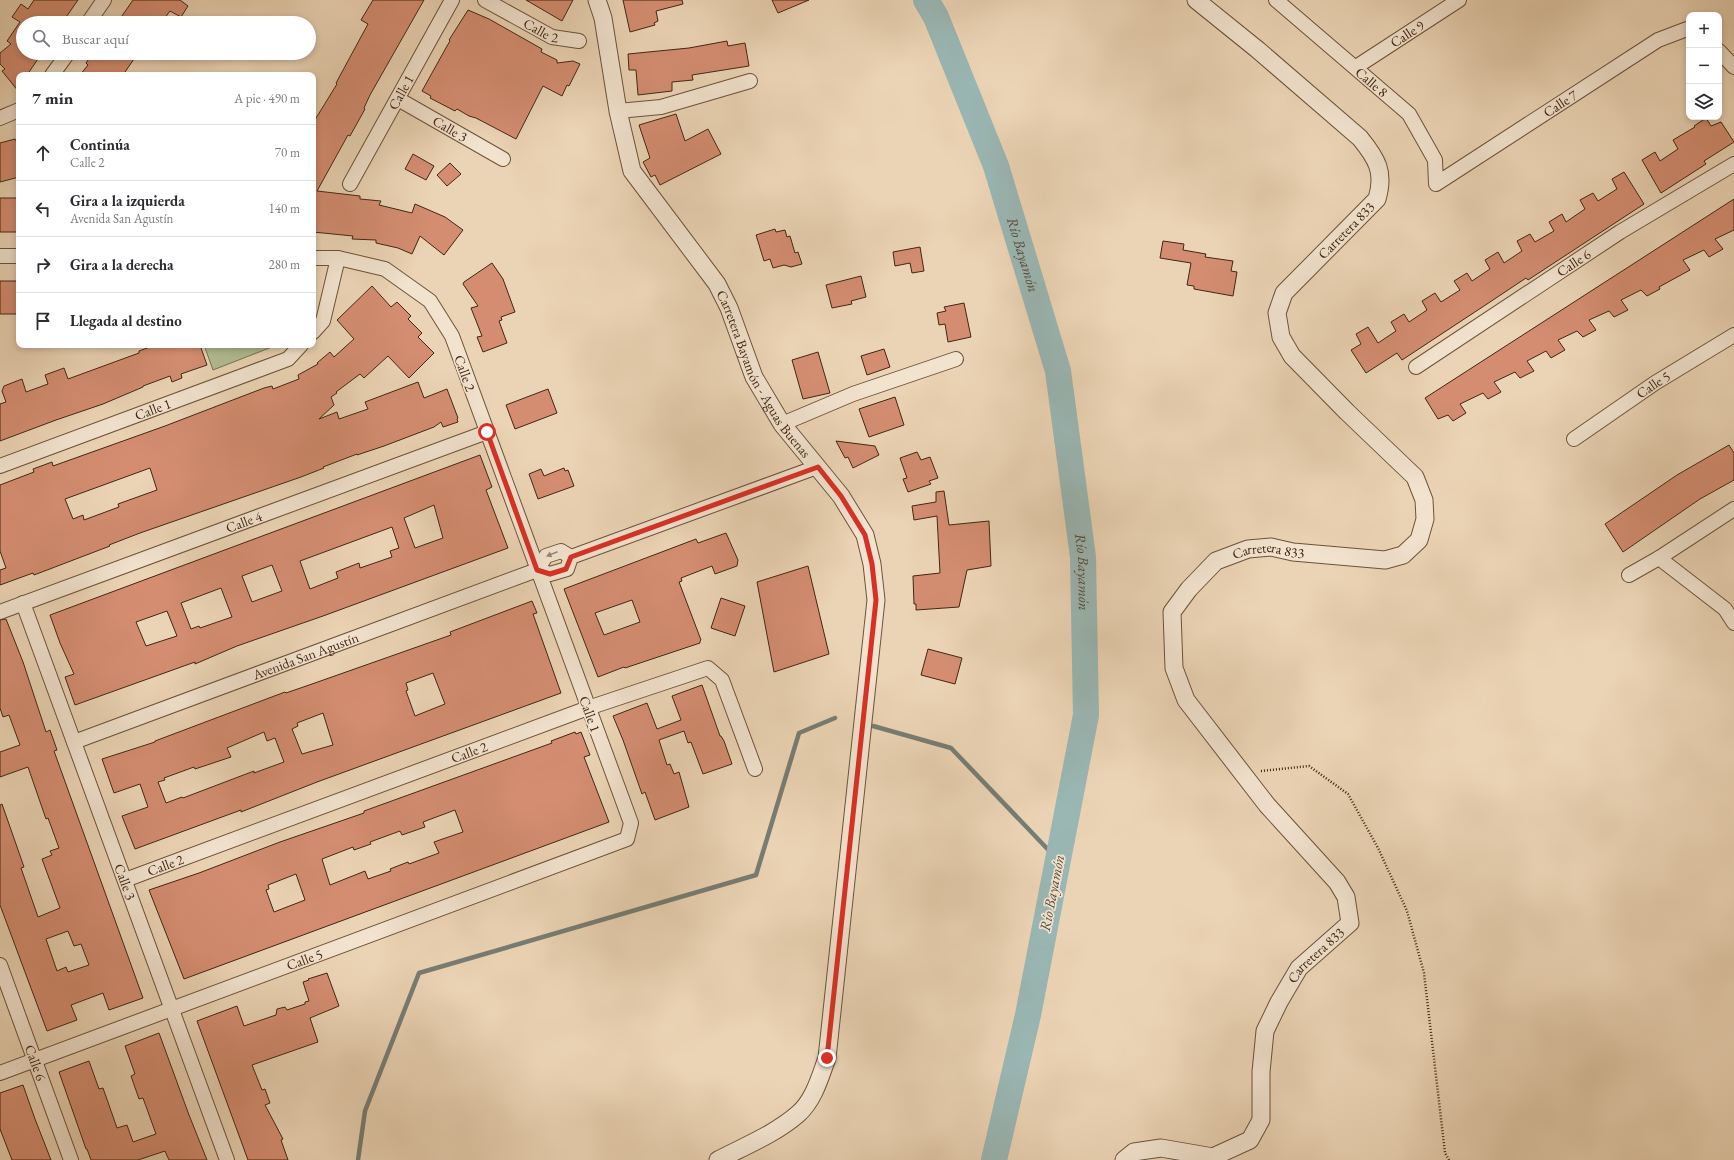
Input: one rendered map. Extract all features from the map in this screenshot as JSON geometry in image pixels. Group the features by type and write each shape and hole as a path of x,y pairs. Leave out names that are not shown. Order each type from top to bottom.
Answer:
{"street":[{"path":"93,16 104,0"},
{"name":"Calle 1","path":"350,184 452,0"},
{"name":"Calle 2","path":"485,0 552,37 579,41"},
{"name":"Carretera Bayamón - Aguas Buenas","path":"596,0 603,18 618,111 632,171 717,284 729,308 754,377 782,424 841,496 865,535 872,564 876,600 827,1058 811,1097 798,1114 770,1133 718,1160"},
{"name":"Carretera 833","path":"1124,1160 1134,1152 1161,1148 1213,1157 1250,1140 1261,1120 1261,1072 1266,1031 1279,1002 1299,968 1350,923 1346,897 1337,882 1267,805 1186,700 1174,668 1172,612 1189,589 1216,561 1248,549 1271,547 1293,552 1385,560 1403,555 1419,540 1425,519 1424,500 1415,477 1347,412 1292,356 1281,338 1277,313 1284,293 1377,199 1381,186 1379,170 1373,154 1354,133 1258,50 1196,0"},
{"name":"Calle 8","path":"1276,0 1409,114 1435,160 1436,184"},
{"name":"Calle 9","path":"1356,67 1459,0"},
{"name":"Calle 7","path":"1436,184 1658,40 1686,30"},
{"path":"1722,54 1734,67"},
{"path":"54,72 63,60"},
{"path":"618,111 661,107 750,81"},
{"name":"Calle 3","path":"398,98 503,159"},
{"path":"0,118 16,111"},
{"name":"Calle 6","path":"1416,367 1620,232 1734,164"},
{"path":"0,256 16,256"},
{"name":"Calle 2","path":"316,258 338,258 385,269 430,300 452,336 537,570"},
{"path":"316,329 323,321 338,258"},
{"name":"Calle 5","path":"1574,439 1654,383 1734,335"},
{"name":"Calle 1","path":"0,466 288,359 298,348"},
{"path":"782,424 853,394 956,359"},
{"name":"Calle 4","path":"0,612 487,432"},
{"name":"Avenida San Agustín","path":"74,742 537,570 550,574 566,569 571,557 818,467"},
{"path":"1629,575 1659,558 1734,509"},
{"path":"1659,558 1725,609 1734,623"},
{"name":"Calle 1","path":"537,570 631,823 627,839 609,846"},
{"name":"Calle 3","path":"23,603 227,1160"},
{"name":"Calle 2","path":"125,880 588,708 708,668 722,680 755,769"},
{"name":"Calle 5","path":"0,1073 609,846"},
{"name":"Calle 6","path":"0,965 71,1160"}],"path":[{"path":"1242,773 1309,766 1348,794 1378,848 1407,911 1424,973 1445,1153 1449,1160"}],"green space":[{"path":"205,348 269,348 213,370"}],"building":[{"path":"34,0 78,0 67,16 16,16 16,20 12,17 21,4 28,9"},
{"path":"133,0 180,0 188,6 182,16 170,11 166,16 122,16"},
{"path":"373,0 424,0 370,95 364,108 365,109 350,136 348,135 317,191 360,196 360,199 381,201 379,205 412,213 415,204 445,217 463,230 444,255 420,236 412,254 398,248 376,243 376,240 352,239 353,236 316,232 316,118 337,84 336,83 368,24 361,20"},
{"path":"526,0 573,0 562,21"},
{"path":"623,0 682,0 683,4 656,11 658,21 654,23 655,25 630,32"},
{"path":"772,0 809,0 778,13"},
{"path":"468,10 489,19 542,49 541,52 557,60 557,63 573,61 580,64 562,96 543,86 516,139 457,109 455,111 430,98 431,96 422,91 450,41 449,40"},
{"path":"16,28 16,60 37,60 29,72 16,72 16,88 2,71 5,69 0,64 0,53 11,44 7,41"},
{"path":"727,41 728,46 745,43 749,66 692,75 693,80 672,82 672,91 638,95 636,70 629,70 628,54 689,48"},
{"path":"88,60 133,60 125,72 82,72 88,65 86,63"},
{"path":"676,114 685,141 708,129 721,154 660,185 655,175 651,177 643,162 650,158 639,125"},
{"path":"1703,120 1707,120 1711,126 1721,122 1734,142 1704,161 1706,164 1661,193 1642,160 1655,152 1660,161 1678,149 1673,140 1695,127 1694,126"},
{"path":"15,139 16,141 16,178 0,182 0,143"},
{"path":"413,154 434,166 426,180 405,169"},
{"path":"450,163 461,174 447,186 437,175"},
{"path":"1624,172 1644,204 1528,280 1526,278 1402,360 1397,353 1366,373 1351,350 1361,344 1356,334 1368,327 1378,343 1396,331 1391,322 1404,314 1409,322 1427,310 1422,301 1435,293 1441,302 1460,290 1454,281 1467,273 1472,281 1490,269 1485,260 1498,252 1504,263 1522,251 1517,241 1530,234 1535,242 1554,231 1549,222 1562,214 1566,222 1585,209 1580,200 1593,193 1598,201 1617,189 1612,179"},
{"path":"0,198 16,198 16,232 0,232"},
{"path":"1734,199 1734,230 1715,239 1723,249 1709,257 1704,250 1683,260 1690,270 1659,287 1660,289 1647,296 1641,290 1621,300 1628,310 1614,317 1609,311 1589,320 1596,330 1583,337 1577,331 1558,340 1565,350 1551,358 1546,351 1527,361 1534,371 1520,378 1515,372 1494,382 1501,392 1488,399 1483,393 1460,404 1466,413 1453,421 1448,415 1438,419 1425,398"},
{"path":"775,229 776,232 785,230 787,237 790,236 795,253 798,252 802,264 791,267 784,265 773,268 770,259 764,261 756,235"},
{"path":"1163,241 1184,244 1183,250 1206,254 1205,257 1233,261 1231,271 1237,272 1233,296 1194,289 1194,286 1187,285 1191,263 1160,258"},
{"path":"920,247 924,271 912,273 910,263 895,266 893,252"},
{"path":"492,263 503,279 515,312 501,317 502,320 499,321 507,343 483,352 477,337 482,336 471,308 478,306 463,284"},
{"path":"861,276 866,297 851,301 852,304 832,308 826,285"},
{"path":"0,281 16,281 16,314 0,314"},
{"path":"372,286 391,307 397,302 411,316 408,319 422,333 418,337 434,353 409,378 388,356 364,378 360,374 336,392 337,393 331,397 334,405 319,419 337,412 339,419 368,409 365,402 418,382 424,398 447,389 458,418 458,422 443,427 441,422 434,427 384,446 357,454 301,477 140,533 34,575 33,573 0,585 0,570 6,568 0,551 0,485 34,472 33,469 52,462 53,466 165,426 264,388 272,386 273,389 299,379 298,375 318,364 317,363 330,352 334,357 354,339 337,320","holes":["150,468 157,490 118,504 119,507 84,520 83,515 73,519 65,499"]},
{"path":"964,303 971,337 948,342 945,324 939,325 937,313 946,311 944,307"},
{"path":"147,348 201,348 207,365 181,374 182,378 172,382 170,376 103,404 0,441 0,404 6,402 2,391 4,386 22,379 26,392 48,384 45,375 64,368 68,379 139,353 139,351"},
{"path":"884,349 890,367 867,375 861,356"},
{"path":"818,352 830,393 803,399 792,360"},
{"path":"548,389 557,413 515,429 506,405"},
{"path":"895,397 904,425 869,437 859,409"},
{"path":"836,441 875,446 879,455 853,468 848,457 845,458"},
{"path":"1729,445 1734,453 1734,480 1700,499 1623,552 1605,524 1677,475"},
{"path":"917,452 921,460 930,457 938,478 929,481 931,484 908,492 903,479 907,478 900,458"},
{"path":"480,455 492,487 486,490 508,548 237,646 195,664 195,662 75,705 65,677 74,674 60,643 50,615","holes":["434,505 443,538 415,548 404,518","392,527 399,548 390,551 392,557 360,568 359,563 336,572 338,578 310,589 300,561","272,565 282,591 252,602 242,576","221,588 232,617 200,628 199,626 191,629 181,603","167,611 177,636 146,646 136,622"]},
{"path":"564,468 565,471 568,470 574,486 538,499 529,474 541,469 544,476"},
{"path":"944,491 949,525 989,521 991,566 967,570 959,607 916,610 916,604 914,604 913,576 940,573 937,516 914,520 912,506 936,502 936,492"},
{"path":"726,533 738,560 737,566 715,574 712,566 681,578 682,581 679,582 701,640 700,643 625,668 624,667 598,677 564,589 696,539 698,543","holes":["632,600 640,622 604,635 595,613"]},
{"path":"808,566 829,654 774,672 757,582"},
{"path":"721,598 745,606 735,636 711,628"},
{"path":"532,601 537,613 533,614 561,693 317,782 241,812 241,810 135,849 122,816 148,807 140,784 114,793 102,759 155,742 285,692 286,693 451,635 450,632","holes":["433,673 445,704 415,716 406,691 408,690 406,683","323,713 333,745 302,754 292,729 298,726 297,723","264,732 267,741 275,738 284,762 254,773 254,771 166,803 158,782 165,780 164,778 194,767 195,769 231,757 227,748"]},
{"path":"6,619 23,662 46,732 50,730 57,750 54,751 143,998 109,1010 103,993 71,1005 77,1020 47,1031 0,905 0,805 2,804 24,867 21,868 38,917 60,908 42,859 52,855 50,851 59,848 48,818 46,819 28,767 0,777 0,752 20,745 9,715 3,717 0,708 0,620","holes":["68,931 74,946 81,944 89,965 68,972 66,967 57,971 46,939"]},
{"path":"928,649 962,658 955,684 921,675"},
{"path":"702,685 720,736 724,741 732,764 703,774 691,742 688,743 684,731 659,740 667,765 670,764 674,774 679,772 689,807 655,820 645,792 642,794 613,716 647,703 657,729 681,720 672,696"},
{"path":"575,732 576,734 581,732 590,755 584,757 609,822 184,979 149,890 364,813 364,811 552,743 551,741","holes":["455,810 463,832 434,842 439,853 409,864 408,862 390,869 391,871 368,879 365,871 330,885 322,859 353,847 354,850 371,844 370,842 400,831 402,835 425,827 423,822","296,874 305,900 274,912 266,890 269,889 268,885"]},
{"path":"327,973 339,1006 310,1018 318,1042 252,1065 262,1090 265,1089 270,1103 265,1105 283,1139 281,1140 288,1160 248,1160 197,1021 237,1006 244,1026 276,1015 277,1009 285,1007 287,1010 305,1004 305,1002 309,1001 303,982"},
{"path":"159,1033 207,1160 169,1160 165,1151 138,1160 91,1160 59,1072 89,1061 99,1089 103,1088 117,1128 127,1125 133,1142 156,1134 143,1098 139,1099 131,1076 135,1074 125,1046"},
{"path":"23,1085 51,1160 12,1160 0,1129 0,1093"}],"waterway":[{"name":"Río Bayamón","path":"926,0 936,17 996,166 1058,371 1083,557 1086,715 1028,1015 994,1160"},
{"path":"358,1160 365,1111 419,973 756,875 799,733 835,718"},
{"path":"873,726 951,748 1058,860"}],"route":[{"path":"487,432 537,570 550,574 566,569 571,557 818,467 841,496 865,535 872,564 876,600 827,1058"}]}
